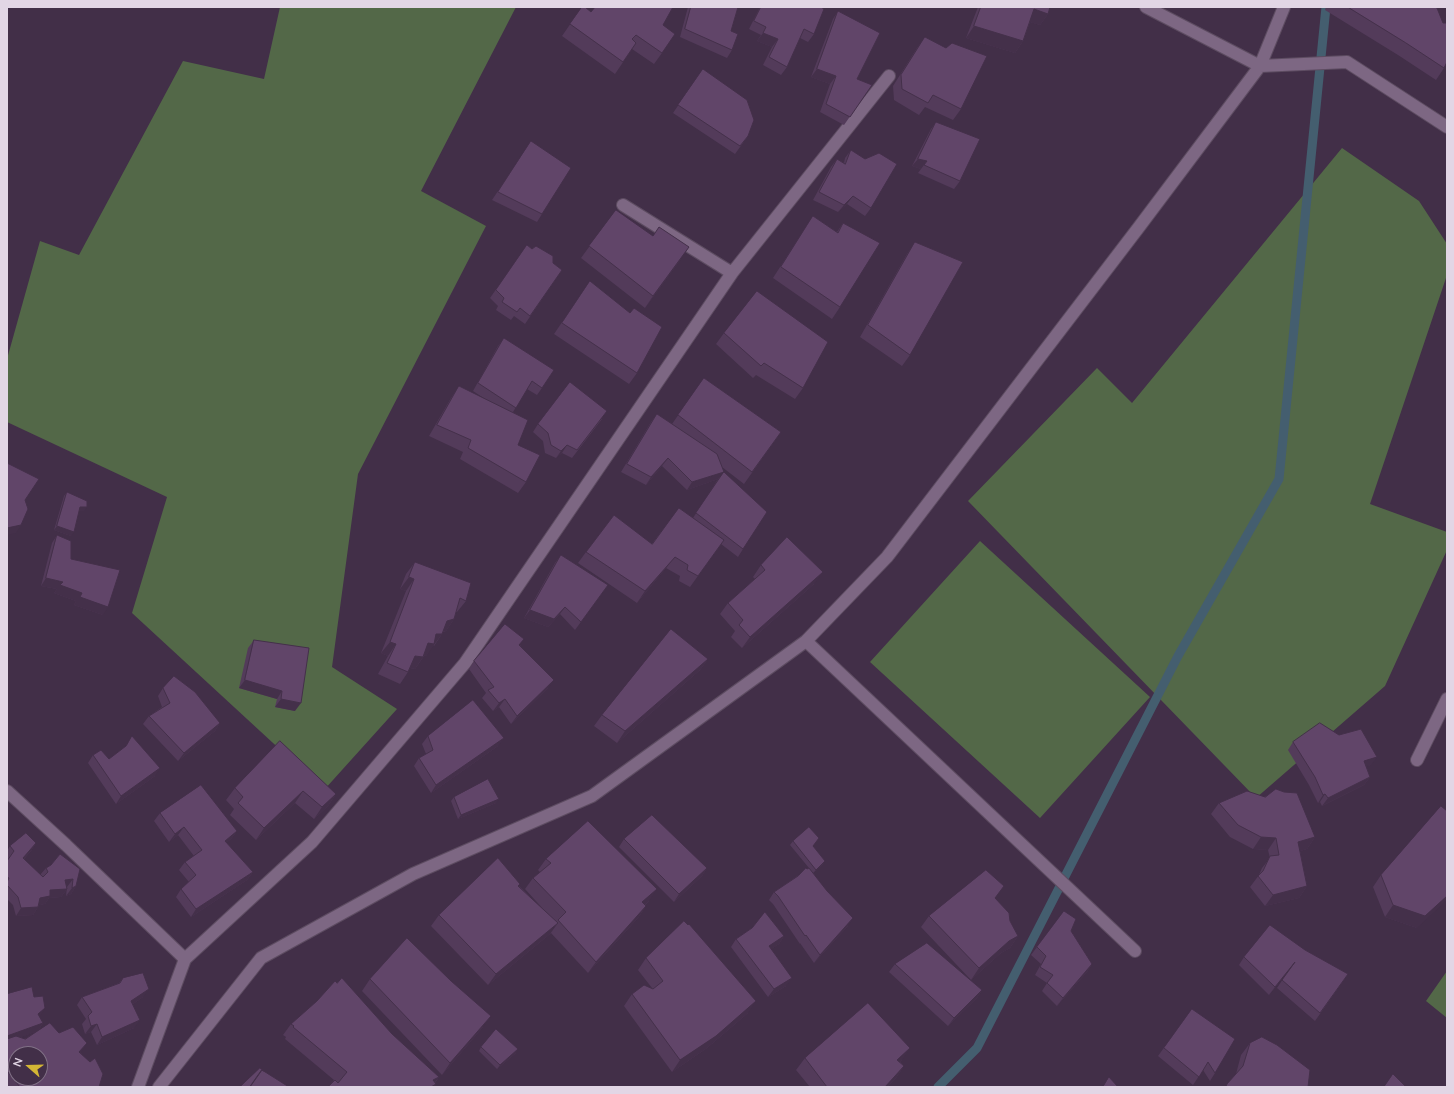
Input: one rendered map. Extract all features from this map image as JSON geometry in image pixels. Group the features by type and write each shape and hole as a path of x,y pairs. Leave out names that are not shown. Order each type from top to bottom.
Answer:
{"street":[{"path":"1146,7 1260,66 1347,62 1447,127"},
{"path":"159,1087 261,958 413,874 592,796 806,640 887,557 1139,227 1260,66 1284,7"},
{"path":"138,1087 185,959 312,842 465,663 732,273 889,76"},
{"path":"623,205 732,273"},
{"path":"806,640 1135,951"},
{"path":"1417,760 1447,699"},
{"path":"7,792 66,845 185,959"}],"green space":[{"path":"280,7 516,7 421,191 486,226 358,474 332,667 397,709 324,790 132,613 167,497 7,422 7,359 40,241 79,255 183,61 264,79"},
{"path":"1342,148 1419,201 1447,244 1447,275 1370,504 1447,532 1447,550 1385,686 1256,798 968,501 1097,368 1132,403"},
{"path":"980,541 1150,697 1040,818 870,662"},
{"path":"1447,971 1447,1018 1426,1001"}],"building":[{"path":"582,7 585,7 591,12 595,7 673,7 663,25 675,34 662,53 636,35 632,39 636,43 623,62 570,24"},
{"path":"691,7 738,7 731,31 738,34 732,50 685,29"},
{"path":"761,7 821,7 824,9 814,34 804,29 787,67 769,57 778,39 763,33 766,27 754,21"},
{"path":"981,7 1050,7 1048,14 1034,9 1023,41 974,26"},
{"path":"1348,7 1437,8 1443,23 1447,23 1447,62 1444,68 1406,43"},
{"path":"838,11 880,33 857,79 872,85 850,117 826,104 836,76 817,69"},
{"path":"925,37 946,48 952,43 987,56 961,109 933,95 928,103 902,89 901,75"},
{"path":"703,69 747,100 754,120 748,136 740,146 678,105"},
{"path":"936,122 980,139 960,181 924,165 927,161 918,159"},
{"path":"531,141 571,168 542,214 498,192"},
{"path":"851,150 865,159 879,153 897,164 871,208 853,196 844,205 819,192 837,159 845,164"},
{"path":"616,210 653,236 659,227 689,247 653,296 589,246"},
{"path":"813,216 838,233 843,223 880,243 840,307 781,267"},
{"path":"915,242 963,262 910,355 868,325"},
{"path":"527,245 532,249 536,246 553,256 553,263 562,270 530,316 520,308 517,312 502,302 504,298 496,290"},
{"path":"590,281 630,313 634,308 662,327 637,373 562,323"},
{"path":"757,291 828,342 803,388 764,363 761,366 724,333"},
{"path":"504,338 554,370 542,388 532,381 516,408 478,383"},
{"path":"704,378 781,432 752,472 678,415"},
{"path":"570,382 607,411 577,450 567,445 561,451 551,445 548,433 538,424"},
{"path":"459,386 528,420 518,445 540,455 526,482 468,448 471,440 437,425"},
{"path":"657,414 717,454 724,472 692,482 668,458 651,477 627,464"},
{"path":"7,463 39,479 25,500 28,509 21,525 7,528"},
{"path":"724,472 767,512 743,549 696,513"},
{"path":"67,492 87,501 87,507 80,507 74,532 57,526"},
{"path":"679,508 724,540 698,576 687,570 688,565 675,557 645,591 586,552 614,515 652,544"},
{"path":"57,535 71,541 71,559 120,570 108,607 80,597 82,593 60,585 63,582 46,578"},
{"path":"787,537 823,572 750,637 739,625 743,620 728,603 765,570 761,565"},
{"path":"561,555 608,585 581,622 565,607 554,619 530,610"},
{"path":"415,562 471,583 466,601 460,598 454,619 447,621 442,634 436,634 434,644 428,643 423,657 415,656 408,672 387,663 396,644 390,642 414,579 409,577"},
{"path":"505,624 524,639 519,645 554,680 517,716 505,699 499,703 488,690 494,687 474,661"},
{"path":"671,629 708,659 625,731 602,715"},
{"path":"254,640 309,648 301,703 281,699 282,691 245,680"},
{"path":"174,676 195,692 220,723 184,753 149,716 170,703 163,688"},
{"path":"473,700 504,738 436,785 419,758 433,750 428,736"},
{"path":"1320,723 1339,735 1361,729 1377,757 1364,761 1370,777 1328,798 1325,794 1323,795 1315,777 1293,742"},
{"path":"132,736 160,768 121,796 93,755 101,750 109,759 126,746"},
{"path":"280,741 336,794 322,807 303,791 264,828 238,803 243,797 235,788"},
{"path":"488,779 499,799 461,815 454,797"},
{"path":"201,785 237,831 225,841 253,872 196,909 181,889 196,875 185,862 202,850 184,827 175,834 160,813"},
{"path":"1276,789 1284,792 1297,793 1315,837 1298,842 1307,886 1273,895 1258,876 1263,871 1270,856 1279,855 1276,838 1261,837 1238,825 1219,803 1247,791 1265,797"},
{"path":"1441,806 1447,811 1447,896 1425,916 1393,905 1381,875"},
{"path":"652,815 707,868 679,894 624,839"},
{"path":"588,821 657,889 642,902 646,906 596,962 558,920 566,912 533,878 551,863 546,859"},
{"path":"809,827 819,838 813,846 825,861 816,870 793,841"},
{"path":"26,833 36,843 23,858 43,877 48,872 46,868 51,865 60,854 80,869 76,886 72,888 73,879 65,880 67,889 50,890 50,896 40,898 38,907 21,908 18,897 7,885 9,878 7,877 7,861 14,851 10,846"},
{"path":"498,858 520,884 518,886 558,923 496,974 439,915"},
{"path":"806,868 809,868 827,891 853,918 820,955 774,892 798,876"},
{"path":"986,870 1004,886 995,898 1009,913 1010,921 1018,936 1009,941 979,968 929,916"},
{"path":"1064,911 1076,919 1071,931 1092,964 1063,998 1047,983 1053,975 1040,967 1046,956 1037,947"},
{"path":"765,912 784,936 769,946 792,978 774,989 736,939 752,928"},
{"path":"684,921 688,925 689,924 756,1001 716,1036 680,1060 632,994 644,985 653,989 663,981 646,958"},
{"path":"1270,925 1305,950 1348,974 1320,1013 1282,980 1295,962 1275,987 1244,957"},
{"path":"407,938 451,981 491,1016 450,1063 370,979"},
{"path":"927,943 982,990 954,1018 895,964"},
{"path":"143,973 149,989 131,1001 140,1020 102,1037 97,1024 91,1026 88,1016 92,1012 82,997 120,983 123,978"},
{"path":"342,978 392,1034 439,1077 433,1080 436,1084 431,1087 328,1087 335,1080 338,1083 347,1072 291,1024 317,1001 335,981 337,983"},
{"path":"32,987 34,997 43,996 45,1008 38,1014 43,1023 7,1036 7,994"},
{"path":"868,1003 910,1048 897,1060 904,1066 885,1087 827,1087 805,1058"},
{"path":"1192,1009 1235,1039 1215,1073 1208,1062 1199,1077 1164,1048"},
{"path":"50,1023 59,1033 73,1027 87,1043 79,1052 90,1062 95,1058 103,1074 99,1087 20,1087 19,1086 48,1086 48,1046 8,1046 8,1072 7,1039 16,1036 25,1039"},
{"path":"496,1029 518,1049 500,1065 481,1047"},
{"path":"1262,1037 1277,1045 1310,1070 1308,1087 1226,1087 1243,1066 1250,1043"},
{"path":"260,1068 264,1071 262,1070 250,1087 240,1087"},
{"path":"262,1070 289,1087 250,1087"},
{"path":"1393,1074 1406,1087 1384,1087"},
{"path":"1109,1077 1118,1087 1103,1087"}],"waterway":[{"path":"938,1087 977,1048 1178,656 1279,479 1326,7"}]}
